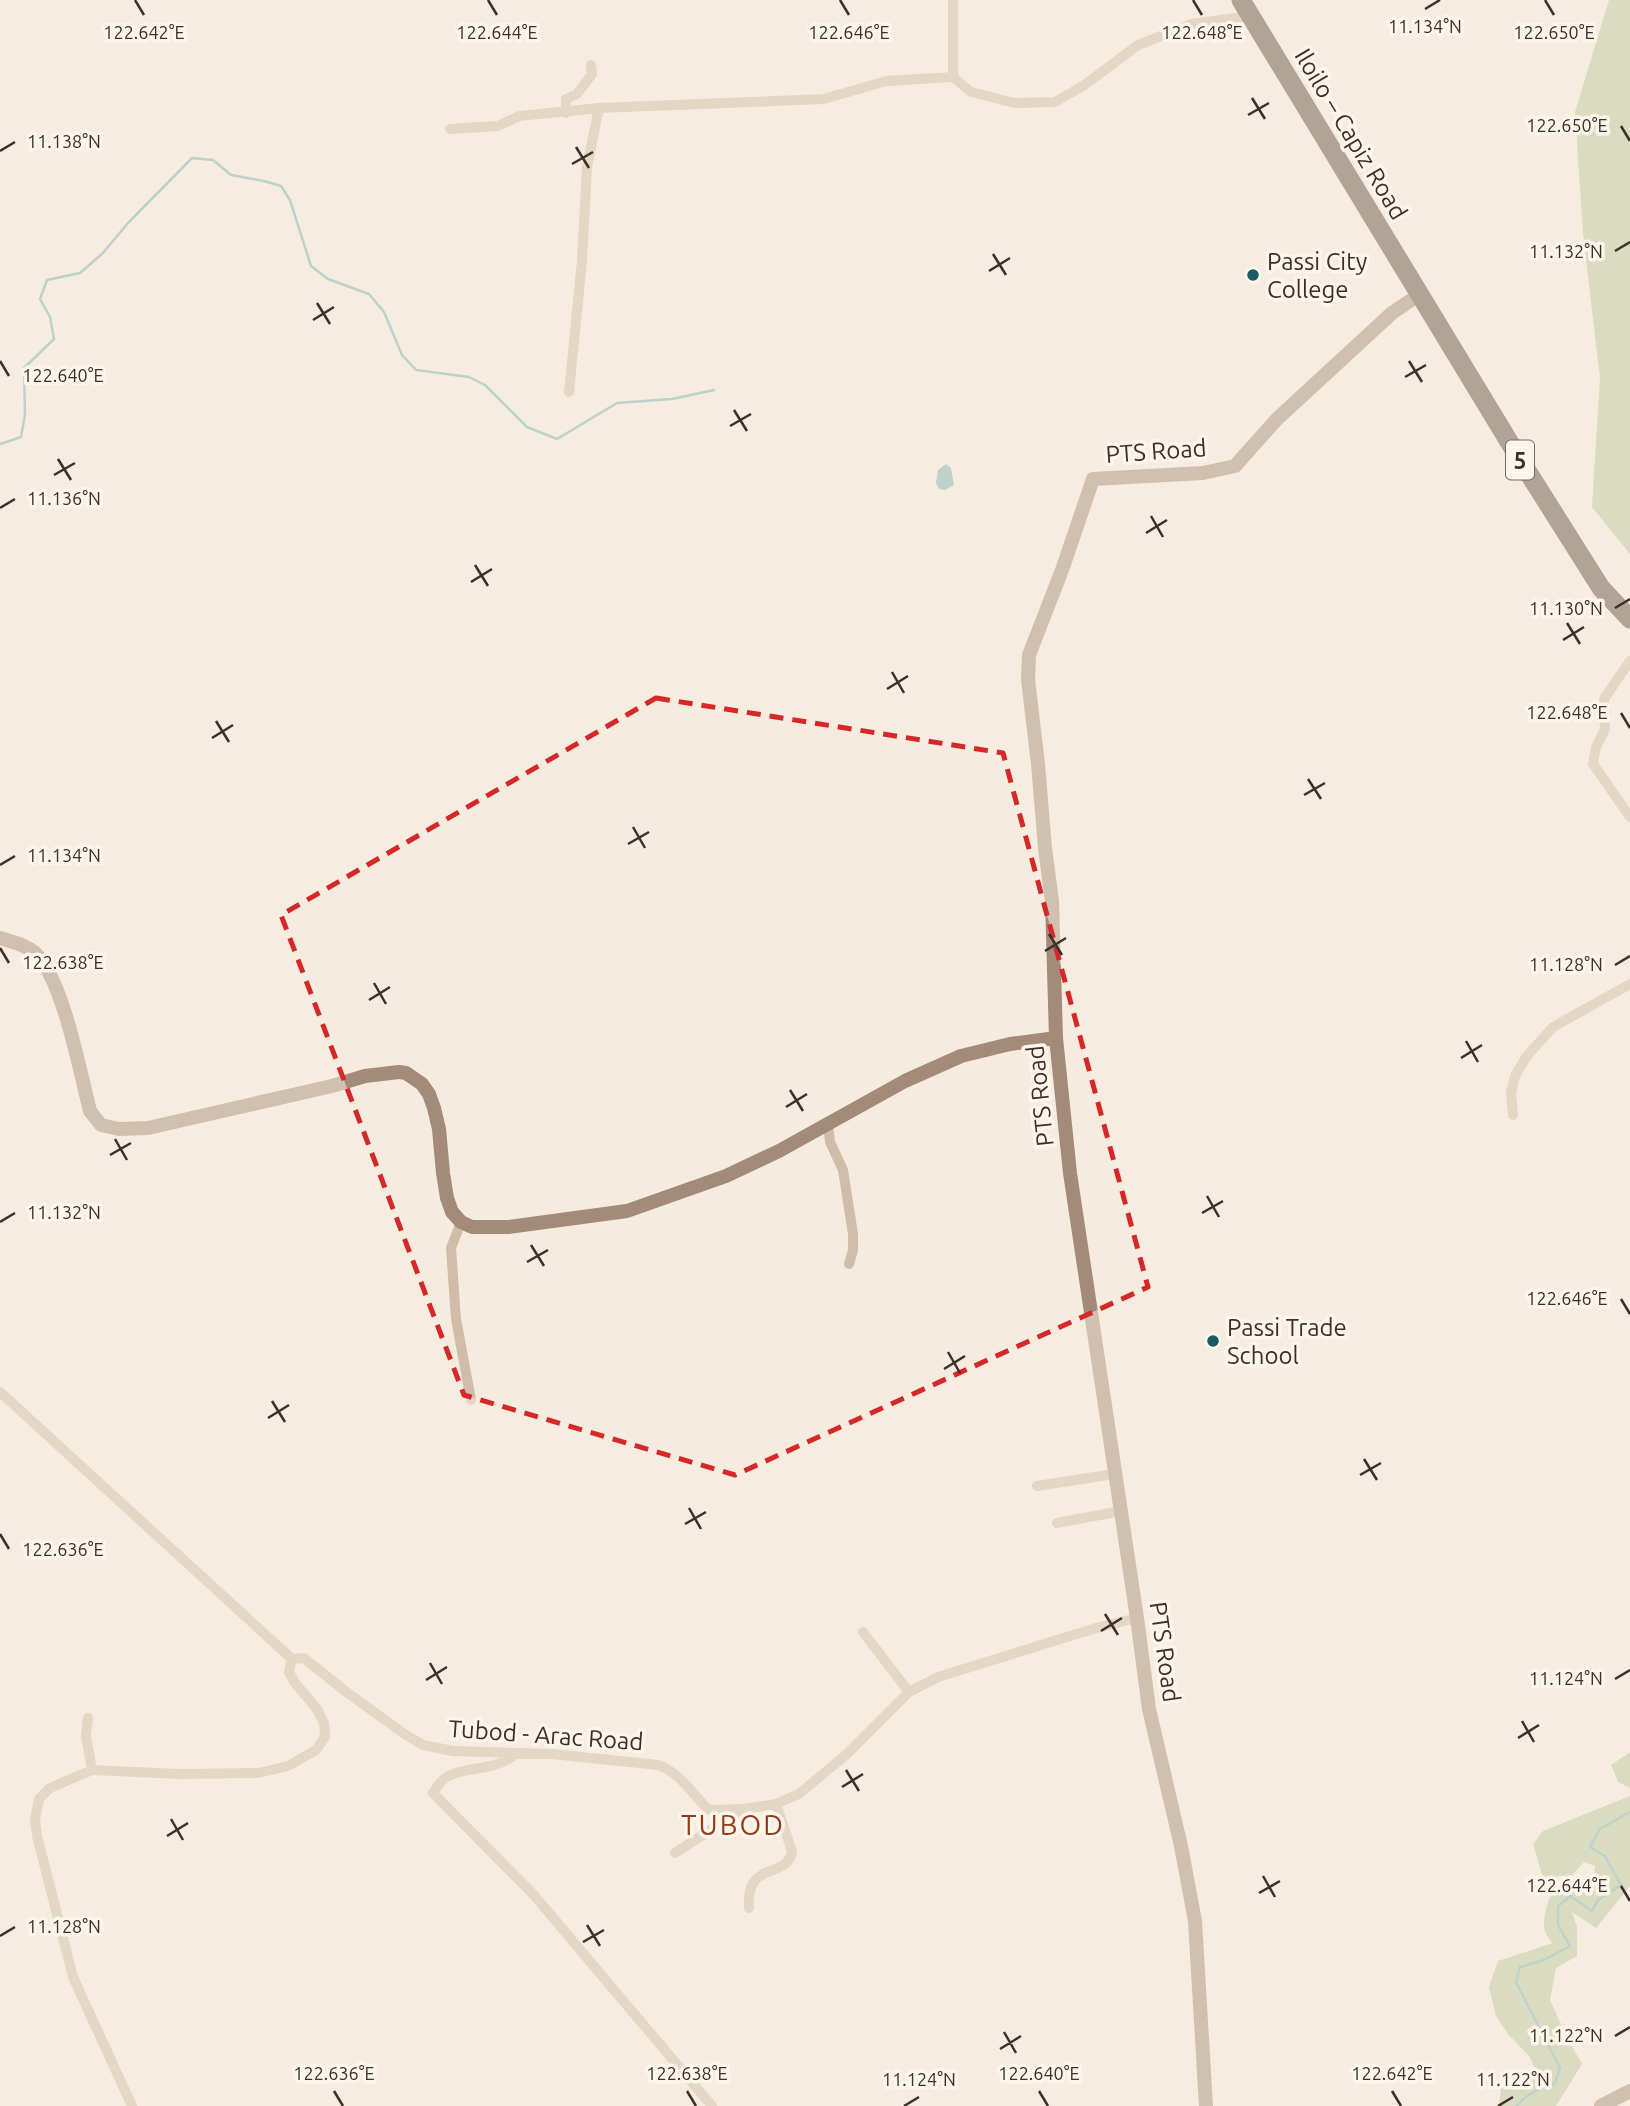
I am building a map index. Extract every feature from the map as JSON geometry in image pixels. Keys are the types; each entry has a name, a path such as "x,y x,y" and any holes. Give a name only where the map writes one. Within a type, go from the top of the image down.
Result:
{"highway":[{"name":"Iloilo – Capiz Road","path":"1245,8 1420,294"},
{"name":"5","path":"1420,294 1601,589 1630,619"}],"main road":[{"name":"PTS Road","path":"1206,2106 1195,1921 1181,1846 1149,1709 1072,1185 1056,1038 1052,901 1028,679 1029,655 1093,479 1203,473 1235,466 1277,419 1391,313 1420,294"},
{"path":"0,938 26,947 44,965 62,1007 90,1111 101,1125 119,1129 148,1128 365,1076 407,1073 422,1084 435,1108 447,1198 452,1212 461,1222 472,1227 509,1227 627,1211 726,1177 828,1125 905,1081 961,1056 1010,1044 1056,1038"},
{"path":"1601,2106 1630,2091"}],"street":[{"path":"953,0 953,77"},
{"path":"450,129 498,126 519,116 599,108 824,99 886,81 953,77 971,92 1014,103 1055,102 1083,86 1138,45 1192,24 1245,8"},
{"path":"566,113 566,99 577,94 592,74 591,65"},
{"path":"569,392 582,261 587,167 599,108"},
{"path":"1630,661 1604,699 1605,729 1595,747 1593,764 1630,817"},
{"path":"1513,1115 1511,1093 1515,1076 1526,1057 1553,1027 1630,984"},
{"path":"828,1125 830,1142 843,1170 853,1234 853,1250 849,1264"},
{"path":"461,1222 451,1248 456,1319 471,1400"},
{"path":"0,1392 292,1659 289,1672 317,1709 324,1723 325,1737 316,1750 288,1766 258,1773 203,1775 92,1770 50,1788 39,1799 35,1819 37,1836 72,1977 132,2106"},
{"path":"1037,1486 1114,1474"},
{"path":"1057,1524 1121,1511"},
{"name":"Tubod - Arac Road","path":"292,1659 304,1658 345,1691 424,1745 453,1751 552,1754 658,1765 670,1769 681,1778 709,1810 744,1809 776,1804 799,1794 847,1754 909,1692 921,1685 953,1672 1137,1618"},
{"path":"863,1632 909,1692"},
{"path":"88,1718 86,1736 92,1770"},
{"path":"517,1753 498,1765 449,1776 440,1782 433,1793 533,1894 712,2106"},
{"path":"749,1908 748,1895 751,1885 760,1876 785,1865 791,1859 792,1852 776,1804"},
{"path":"675,1853 744,1809"}],"highlighted area":[{"path":"656,698 1003,753 1148,1287 735,1475 464,1395 281,915"}],"green space":[{"path":"1609,0 1630,0 1630,554 1592,507 1600,378 1583,234 1575,112"},
{"path":"1630,1752 1630,1788 1618,1782 1611,1765"},
{"path":"1630,1796 1630,1886 1596,1928 1572,1912 1577,1927 1577,1956 1556,1968 1550,2000 1582,2064 1556,2106 1499,2106 1501,2088 1525,2081 1535,2069 1530,2057 1508,2034 1496,2016 1489,1987 1498,1961 1553,1943 1544,1927 1550,1897 1568,1885 1582,1893 1594,1884 1595,1866 1584,1862 1572,1875 1543,1878 1533,1844 1543,1831"}],"water":[{"path":"946,464 951,468 954,485 945,490 939,489 936,483 938,470"}],"waterway":[{"path":"0,444 21,437 25,415 24,368 54,339 50,317 40,299 47,280 80,273 103,253 128,223 192,158 213,160 231,175 281,186 290,200 311,266 328,279 369,294 384,312 402,355 416,370 469,377 485,385 527,427 557,439 617,403 672,399 714,390"},
{"path":"1517,2106 1529,2095 1555,2083 1560,2068 1516,1982 1520,1967 1544,1960 1570,1946 1558,1925 1558,1906 1570,1896 1592,1911 1598,1900 1621,1885 1605,1856 1590,1847 1600,1829 1630,1812"}],"place":[{"name":"Passi City College","path":"1253,275"},
{"name":"Passi Trade School","path":"1213,1341"}],"district":[{"name":"TUBOD","path":"733,1824"}]}
